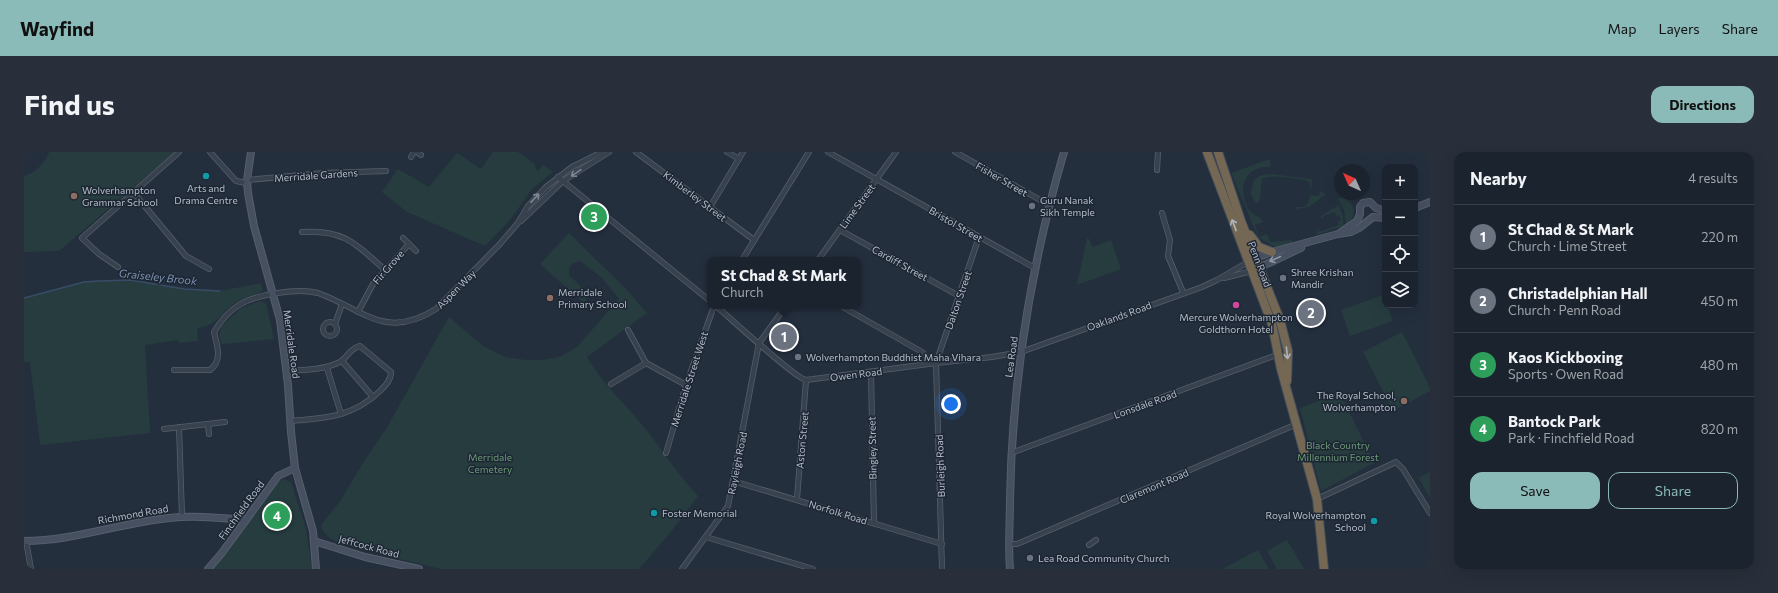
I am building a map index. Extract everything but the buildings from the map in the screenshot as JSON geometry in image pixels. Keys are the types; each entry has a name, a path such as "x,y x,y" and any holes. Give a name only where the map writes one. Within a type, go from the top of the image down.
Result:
{"highway":[{"name":"Penn Road","path":"1218,152 1241,221 1272,324 1281,368 1287,385 1317,499 1324,569"},
{"name":"Penn Road","path":"1208,155 1252,260"},
{"path":"1241,221 1254,243 1262,249 1272,252"},
{"name":"Penn Road","path":"1255,269 1280,319 1288,351 1287,385"}],"street":[{"path":"118,267 99,254 82,238 179,152"},
{"path":"210,152 236,181 247,182"},
{"name":"Merridale Road","path":"251,152 247,182 254,226 280,320 295,468 311,525 316,569"},
{"name":"Aspen Way","path":"174,370 203,371 213,367 218,360 214,332 217,326 241,304 250,300 287,291 308,291 325,296 380,321 396,323 406,322 427,314 436,309 457,288 518,223 535,198 558,177 572,167 602,152"},
{"path":"518,223 563,181 608,152"},
{"name":"Kimberley Street","path":"636,152 754,240"},
{"path":"727,152 739,159"},
{"path":"710,207 743,152"},
{"path":"744,257 809,152"},
{"name":"Bristol Street","path":"828,152 1036,268"},
{"name":"Lime Street","path":"820,257 896,152"},
{"name":"Fisher Street","path":"955,152 1049,205"},
{"name":"Lea Road","path":"1010,569 1010,453 1021,352 1049,205 1064,152"},
{"path":"1157,170 1158,152"},
{"path":"1202,152 1208,155"},
{"name":"Merridale Gardens","path":"247,182 324,173 386,171"},
{"path":"558,177 707,299"},
{"path":"133,192 186,256 209,269"},
{"path":"1252,260 1272,252 1354,231 1376,213 1376,208 1373,203 1365,202 1360,207 1360,214 1351,226 1338,234"},
{"path":"1418,207 1430,202"},
{"path":"1376,208 1382,210"},
{"path":"1162,213 1170,240 1168,256 1183,292"},
{"path":"1360,214 1364,218 1382,218"},
{"name":"Cardiff Street","path":"840,230 959,296"},
{"path":"302,232 324,231 338,235 356,244 385,270"},
{"name":"Dalton Street","path":"936,363 979,237"},
{"name":"Fir Grove","path":"403,238 416,251"},
{"path":"1255,269 1317,241"},
{"name":"Fir Grove","path":"358,312 373,284 409,244"},
{"name":"Oaklands Road","path":"1217,280 1252,260"},
{"name":"Oaklands Road","path":"1021,352 1183,292 1255,269"},
{"path":"335,324 342,304"},
{"name":"Merridale Street West","path":"666,453 686,385 714,309"},
{"path":"719,309 801,379 806,380"},
{"path":"760,343 784,309"},
{"path":"846,309 922,352 927,358 929,364"},
{"path":"628,330 646,362 686,385"},
{"name":"Rayleigh Road","path":"682,569 727,508 760,343"},
{"path":"286,371 327,368 342,361 350,351 360,346 391,372 391,377 388,382 373,397 359,407 327,418 290,421"},
{"name":"Owen Road","path":"806,380 992,357 1021,352"},
{"name":"Lonsdale Road","path":"1010,453 1279,354"},
{"path":"342,361 373,397"},
{"path":"611,384 646,362"},
{"name":"Burleigh Road","path":"936,363 942,569"},
{"path":"327,368 341,414"},
{"name":"Bingley Street","path":"871,372 874,523"},
{"name":"Aston Street","path":"796,499 806,380"},
{"path":"164,429 225,422"},
{"path":"208,424 209,434"},
{"name":"Claremont Road","path":"1010,544 1017,544 1297,424"},
{"path":"179,428 182,516"},
{"path":"1317,499 1396,462 1403,469 1430,514"},
{"name":"Finchfield Road","path":"208,569 221,554 278,476 295,468"},
{"name":"Norfolk Road","path":"733,481 942,544"},
{"name":"Richmond Road","path":"25,541 53,539 182,516 246,520"},
{"path":"706,537 814,569"},
{"path":"1089,545 1096,540"},
{"path":"25,541 31,569"},
{"name":"Jeffcock Road","path":"314,541 365,557 420,569"}],"green space":[{"name":"Wolverhampton Grammar School","path":"49,152 175,152 59,251 24,252 24,176 32,173 39,167"},
{"path":"493,152 518,152 535,164 538,171 543,165 553,172 532,189 511,219 485,246 407,212 382,192 398,169 429,187 457,153 481,169"},
{"path":"1270,159 1270,167 1261,167 1249,174 1246,179 1243,193 1249,210 1263,222 1255,225 1259,237 1267,234 1270,242 1292,240 1293,243 1277,248 1258,237 1231,173"},
{"path":"1271,174 1312,179 1311,195 1319,196 1320,192 1326,194 1309,207 1296,209 1296,207 1304,207 1308,202 1311,192 1309,182 1293,178 1271,177 1262,179 1260,199 1258,203 1256,203 1251,194 1254,181 1261,175"},
{"path":"1339,200 1347,200 1353,206 1354,214 1350,222 1346,225 1344,210"},
{"path":"1339,205 1343,216 1343,226 1317,235 1317,229 1319,232 1339,225 1338,221 1341,220 1339,215 1336,216 1335,212 1323,216 1324,219 1321,216"},
{"name":"Merridale Cemetery","path":"569,233 627,290 647,313 587,357 614,394 645,428 698,496 670,533 639,569 441,569 351,547 337,542 328,536 322,529 321,525 340,501 386,429 449,317 483,346 505,357 526,360 542,360 559,357 577,347 619,299 602,278 580,261 573,263 569,268 569,275 581,286 585,293 587,301 583,302 540,264"},
{"path":"1087,238 1093,247 1111,240 1121,269 1077,285"},
{"path":"130,280 184,289 220,291 261,283 263,290 258,294 234,304 211,324 197,328 198,341 179,343 178,340 145,345 150,433 40,445 30,362 24,362 24,298 84,282"},
{"path":"1382,295 1382,308 1388,308 1393,321 1350,336 1341,310"},
{"path":"260,301 266,303 274,339 221,344 219,334 222,326 241,308"},
{"path":"1402,332 1430,388 1430,391 1393,411 1363,352"},
{"name":"Black Country Millennium Forest","path":"1340,393 1374,463 1321,491 1300,408"},
{"path":"1430,472 1430,498 1419,478"},
{"path":"284,479 291,482 306,529 312,569 212,569 278,482"},
{"path":"1287,540 1304,569 1277,569 1267,551"},
{"path":"1258,550 1269,569 1224,568"}],"waterway":[{"name":"Graiseley Brook","path":"24,298 84,282 98,281 130,280 184,289 220,291"}],"place":[{"name":"Arts and Drama Centre","path":"206,176"},
{"name":"Wolverhampton Grammar School","path":"74,196"},
{"name":"Guru Nanak Sikh Temple","path":"1032,206"},
{"name":"Kaos Kickboxing","path":"594,217"},
{"name":"Shree Krishan Mandir","path":"1283,278"},
{"name":"Merridale Primary School","path":"550,298"},
{"name":"Mercure Wolverhampton Goldthorn Hotel","path":"1236,305"},
{"name":"Christadelphian Hall","path":"1311,313"},
{"name":"St Chad & St Mark","path":"784,337"},
{"name":"Wolverhampton Buddhist Maha Vihara","path":"798,357"},
{"name":"The Royal School, Wolverhampton","path":"1404,401"},
{"name":"Foster Memorial","path":"654,513"},
{"name":"Bantock Park","path":"277,516"},
{"name":"Royal Wolverhampton School","path":"1374,521"},
{"name":"Lea Road Community Church","path":"1030,558"}]}
